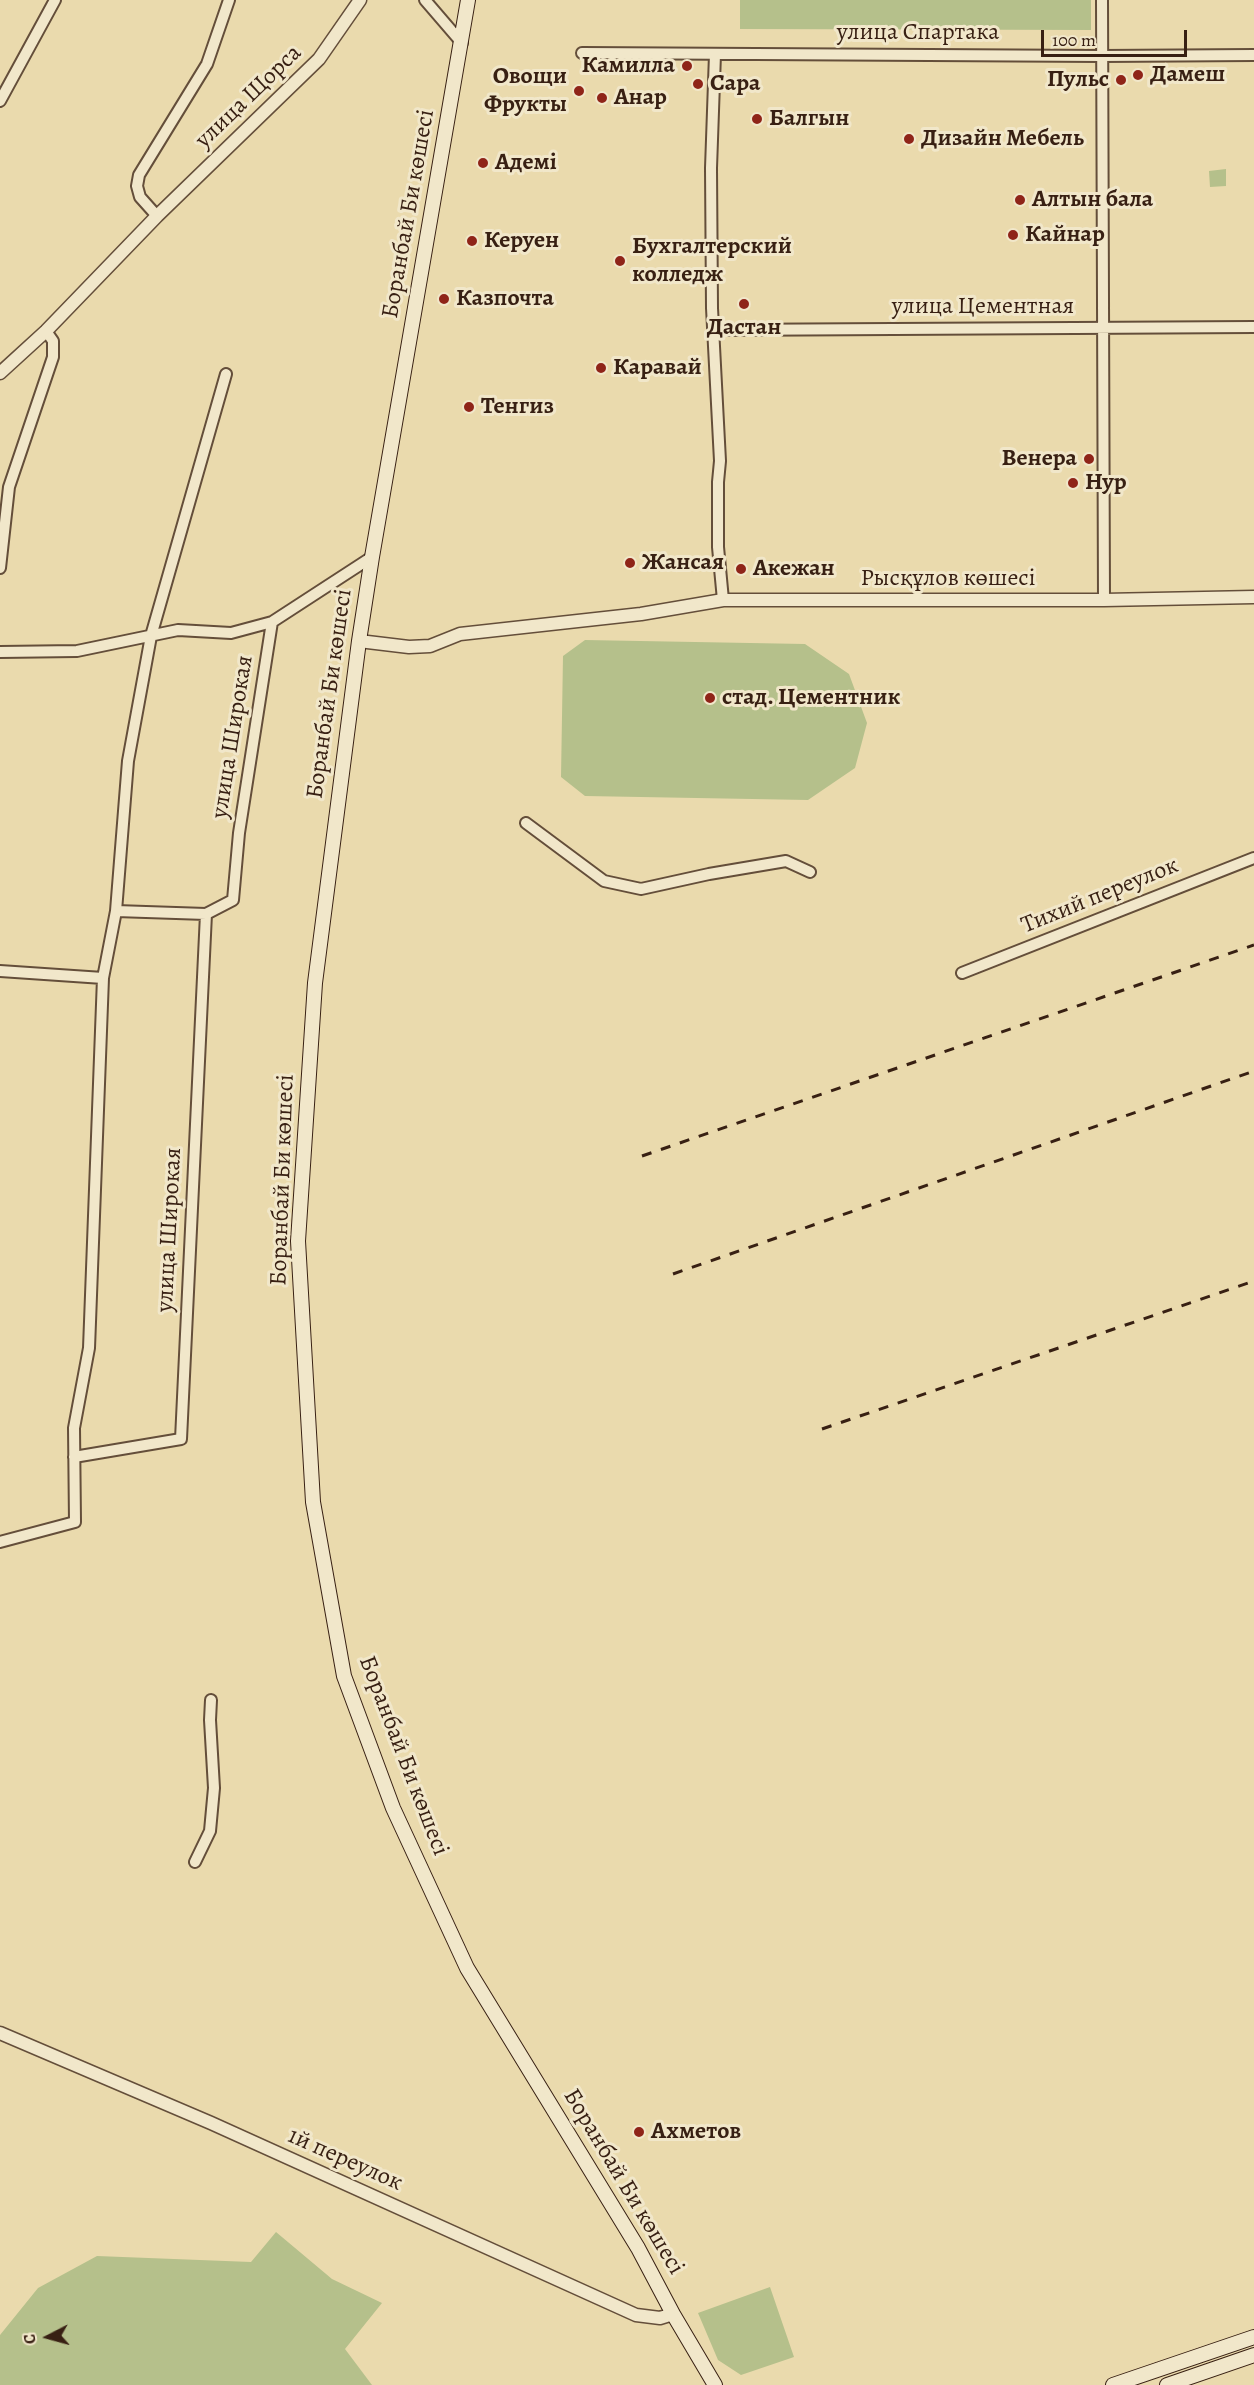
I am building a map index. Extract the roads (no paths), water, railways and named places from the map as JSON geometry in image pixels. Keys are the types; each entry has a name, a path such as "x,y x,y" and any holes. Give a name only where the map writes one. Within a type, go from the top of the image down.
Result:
{"main road":[{"name":"Боранбай Би көшесі","path":"468,0 372,557 315,982 298,1241 313,1503 344,1676 393,1808 467,1968 638,2248 673,2314 715,2385"},
{"path":"1113,2385 1254,2337"},
{"path":"1167,2385 1254,2355"}],"street":[{"path":"0,101 55,0"},
{"name":"улица Щорса","path":"157,216 140,197 137,186 138,175 207,64 229,0"},
{"name":"улица Щорса","path":"0,373 46,331 157,216 319,59 360,0"},
{"path":"425,0 462,43"},
{"path":"1102,0 1104,600"},
{"name":"улица Спартака","path":"582,53 1254,55"},
{"path":"715,54 711,168 713,330 720,461 718,548 723,600"},
{"name":"улица Цементная","path":"713,330 1254,327"},
{"path":"0,568 9,487 53,357 53,341 46,331"},
{"path":"0,1542 75,1522 74,1428 88,1348 103,978 116,911 128,761 151,636 226,375"},
{"name":"улица Широкая","path":"0,652 76,651 178,630 231,633 272,622 372,557"},
{"name":"Рысқұлов көшесі","path":"359,641 409,647 430,646 460,634 641,614 723,600 1104,600 1254,597"},
{"name":"улица Широкая","path":"116,911 206,914 233,900 239,833 272,622"},
{"path":"526,823 604,881 641,889 709,874 786,861 810,872"},
{"name":"Тихий переулок","path":"962,973 1254,858"},
{"name":"улица Широкая","path":"74,1457 181,1439 206,914"},
{"path":"0,971 103,978"},
{"path":"195,1862 210,1831 214,1788 211,1700"},
{"name":"1й переулок","path":"0,2033 211,2123 636,2315 660,2318 673,2314"}],"railway":[{"path":"642,1156 1254,945"},
{"path":"673,1274 1254,1071"},
{"path":"822,1429 1254,1281"}],"place":[{"name":"Камилла","path":"687,66"},
{"name":"Дамеш","path":"1138,75"},
{"name":"Пульс","path":"1121,80"},
{"name":"Сара","path":"698,84"},
{"name":"Овощи Фрукты","path":"579,91"},
{"name":"Анар","path":"602,98"},
{"name":"Балгын","path":"757,119"},
{"name":"Дизайн Мебель","path":"909,139"},
{"name":"Адемi","path":"483,163"},
{"name":"Алтын бала","path":"1020,200"},
{"name":"Кайнар","path":"1013,235"},
{"name":"Керуен","path":"472,241"},
{"name":"Бухгалтерский колледж","path":"620,261"},
{"name":"Казпочта","path":"444,299"},
{"name":"Дастан","path":"744,304"},
{"name":"Каравай","path":"601,368"},
{"name":"Тенгиз","path":"469,407"},
{"name":"Венера","path":"1089,459"},
{"name":"Нур","path":"1073,483"},
{"name":"Жансая","path":"630,563"},
{"name":"Акежан","path":"741,569"},
{"name":"стад. Цементник","path":"710,698"},
{"name":"Ахметов","path":"639,2132"}]}
